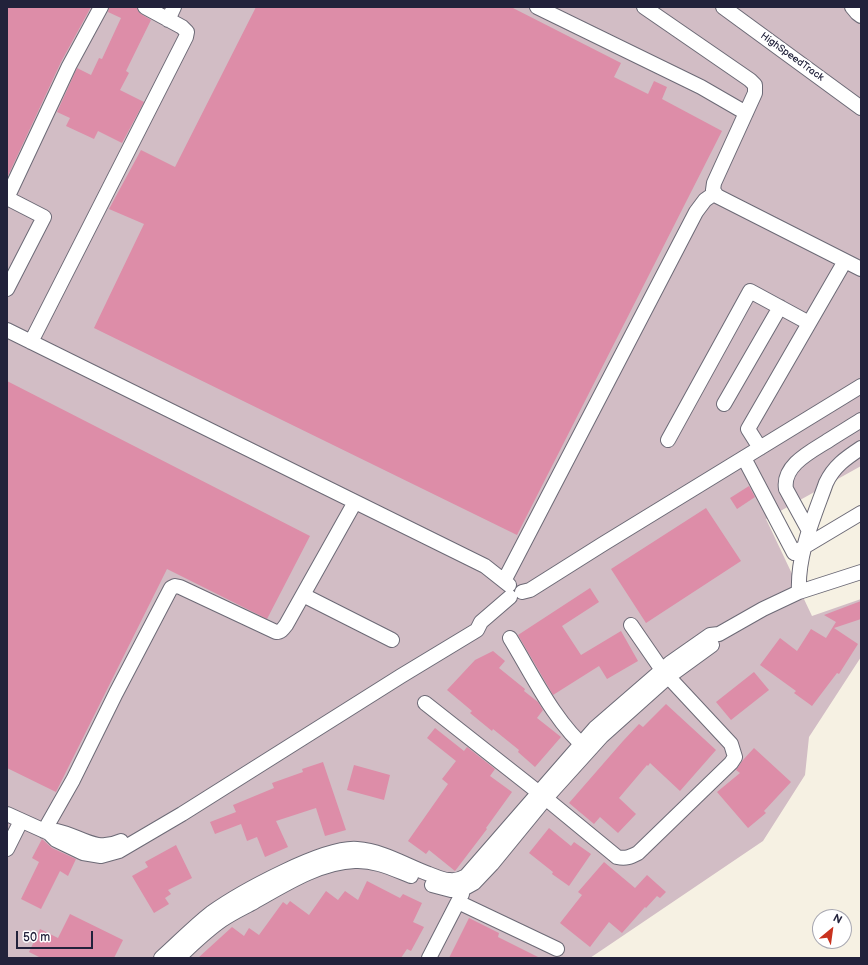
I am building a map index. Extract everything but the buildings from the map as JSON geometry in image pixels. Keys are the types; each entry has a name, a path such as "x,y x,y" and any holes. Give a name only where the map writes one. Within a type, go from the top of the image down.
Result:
{"street":[{"path":"7,290 44,217 7,198 69,66 101,7"},
{"path":"31,342 186,37 187,32 171,13 145,7"},
{"path":"537,7 701,88 746,113"},
{"path":"644,7 750,80 755,85 755,93 714,183 713,190 717,196 861,269"},
{"name":"HighSpeedTrack","path":"723,7 861,108"},
{"path":"852,7 861,16"},
{"path":"7,814 47,832 58,831 95,845 103,846 119,842 472,623 481,622 511,589 696,212 705,200 715,193"},
{"path":"760,448 748,429 845,261"},
{"path":"668,440 750,291 809,323"},
{"path":"724,404 780,307"},
{"path":"7,330 485,566 511,589 530,590 861,386"},
{"path":"809,531 786,489 785,483 787,476 803,456 861,420"},
{"path":"799,592 798,579 804,548 830,474 842,461 861,448"},
{"path":"744,458 794,553 861,513"},
{"path":"47,832 116,693 171,588 176,586 180,587 276,632 279,632 283,630 355,502"},
{"path":"429,958 458,902 466,882 584,748 595,728 665,673 710,635 719,634 763,609 799,592 861,572"},
{"path":"303,595 392,640"},
{"path":"425,703 618,857 630,858 638,853 731,763 735,757 732,744 665,673 631,625"},
{"path":"510,638 552,709 584,748"},
{"path":"7,849 21,821"},
{"path":"162,958 198,924 228,902 244,892 325,854 356,849 379,853 447,880 460,879 466,882"},
{"path":"178,958 203,934 223,919 285,885 321,868 341,862 370,862 451,890 466,882"},
{"path":"458,902 558,949"}],"shaded area":[{"path":"7,7 861,7 861,466 766,519 812,616 861,599 861,657 809,737 805,775 763,841 590,958 7,958"}]}
